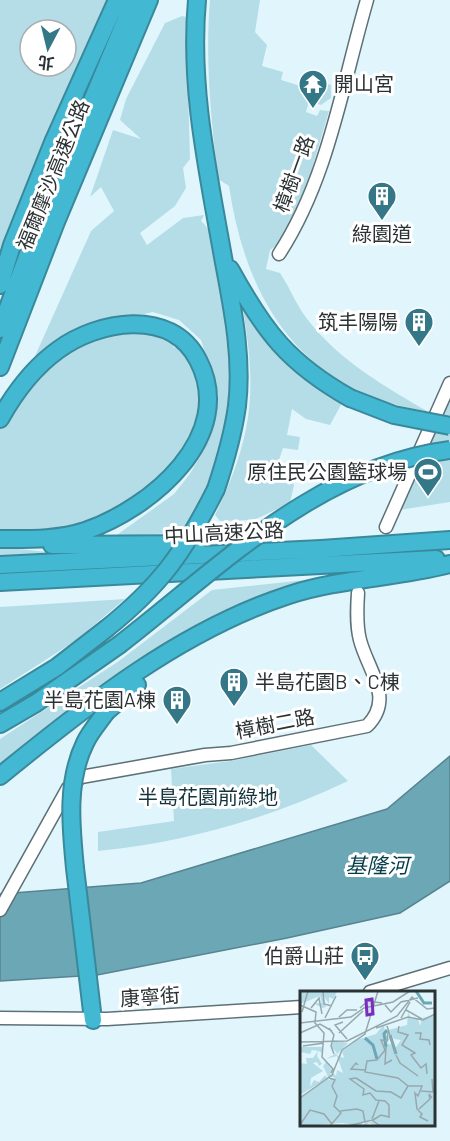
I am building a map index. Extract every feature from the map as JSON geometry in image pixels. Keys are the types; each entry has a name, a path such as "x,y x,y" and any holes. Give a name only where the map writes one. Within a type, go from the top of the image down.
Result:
{"highway":[{"path":"0,285 12,245 54,140 117,0"},
{"name":"福爾摩沙高速公路","path":"0,329 34,239 134,0"},
{"name":"福爾摩沙高速公路","path":"0,367 56,222 149,0"},
{"path":"0,702 57,667 106,629 135,606 170,568 192,537 216,489 229,447 235,416 238,366 234,320 196,96 194,34 196,0"},
{"path":"0,264 12,245"},
{"path":"223,255 264,329 299,364 350,399 394,415 450,426"},
{"path":"0,419 29,375 59,349 87,334 117,325 138,323 171,333 197,358 205,378 208,402 202,430 187,458 163,486 141,504 117,519 83,532 45,538 0,540"},
{"path":"0,724 36,703 119,645 265,530 304,503 350,478 389,464 450,450"},
{"path":"0,540 35,545 315,543 357,547"},
{"name":"中山高速公路","path":"0,565 357,547 450,540"},
{"name":"中山高速公路","path":"0,582 450,558"},
{"path":"0,776 88,707 183,643 241,613 290,595 450,564"},
{"path":"0,593 99,584 136,574"},
{"path":"93,1020 88,994 70,802 75,768 85,741 106,712 165,664 183,643"}],"street":[{"name":"樟樹一路","path":"279,254 295,230 314,189 367,0"},
{"path":"386,527 450,382"},
{"name":"樟樹二路","path":"0,910 68,788 81,777 205,755 231,753 367,726 378,715 381,705 379,692 359,639 358,593"},
{"path":"376,991 450,968"},
{"name":"康寧街","path":"0,1018 93,1020 300,1007"}],"green space":[{"path":"0,0 108,0 78,69 78,18 18,18 18,78 74,78 6,233 8,255 0,277"},
{"path":"210,0 260,0 255,32 267,45 262,66 283,72 281,80 307,88 311,80 331,85 331,98 321,105 309,101 306,112 317,116 320,110 329,111 293,233 270,250 266,269 280,273 307,319 337,350 381,383 427,411 384,401 347,385 315,363 288,336 267,304 250,268 237,229 229,186 218,179 208,67"},
{"path":"182,16 186,17 190,159 183,168 186,188 175,206 140,233 147,245 183,218 204,215 201,221 210,232 222,270 232,361 230,401 219,455 191,526 169,533 114,537 174,494 189,475 200,457 213,423 218,394 201,340 179,320 153,312 112,321 171,333 174,348 185,344 208,402 187,458 117,519 0,539 0,419 23,383 91,231 114,211 101,187 90,197 113,130 141,139 120,120 126,99 165,23"},
{"path":"239,289 273,348 301,375 342,403 330,425 306,419 292,409 287,435 300,437 298,450 283,448 278,463 287,466 294,485 290,503 254,520 220,521 215,515 239,456 250,404 249,351"},
{"path":"450,403 450,502 393,511 436,412"},
{"path":"0,547 66,554 0,558"},
{"path":"333,577 229,608 177,638 0,768 0,739 119,661 212,590"},
{"path":"125,599 75,641 0,689 0,607"},
{"name":"半島花園前綠地","path":"311,745 348,781 288,806 226,827 162,842 98,851 98,832 174,821 171,769 230,761"}],"water":[{"name":"基隆河","path":"450,756 450,881 400,913 287,938 97,975 0,981 0,894 141,883 387,809"}],"place":[{"name":"開山宮","path":"313,110"},
{"name":"綠園道","path":"382,222"},
{"name":"筑丰陽陽","path":"419,348"},
{"name":"原住民公園籃球場","path":"428,498"},
{"name":"半島花園B、C棟","path":"234,708"},
{"name":"半島花園A棟","path":"177,726"},
{"name":"伯爵山莊","path":"365,982"}]}
